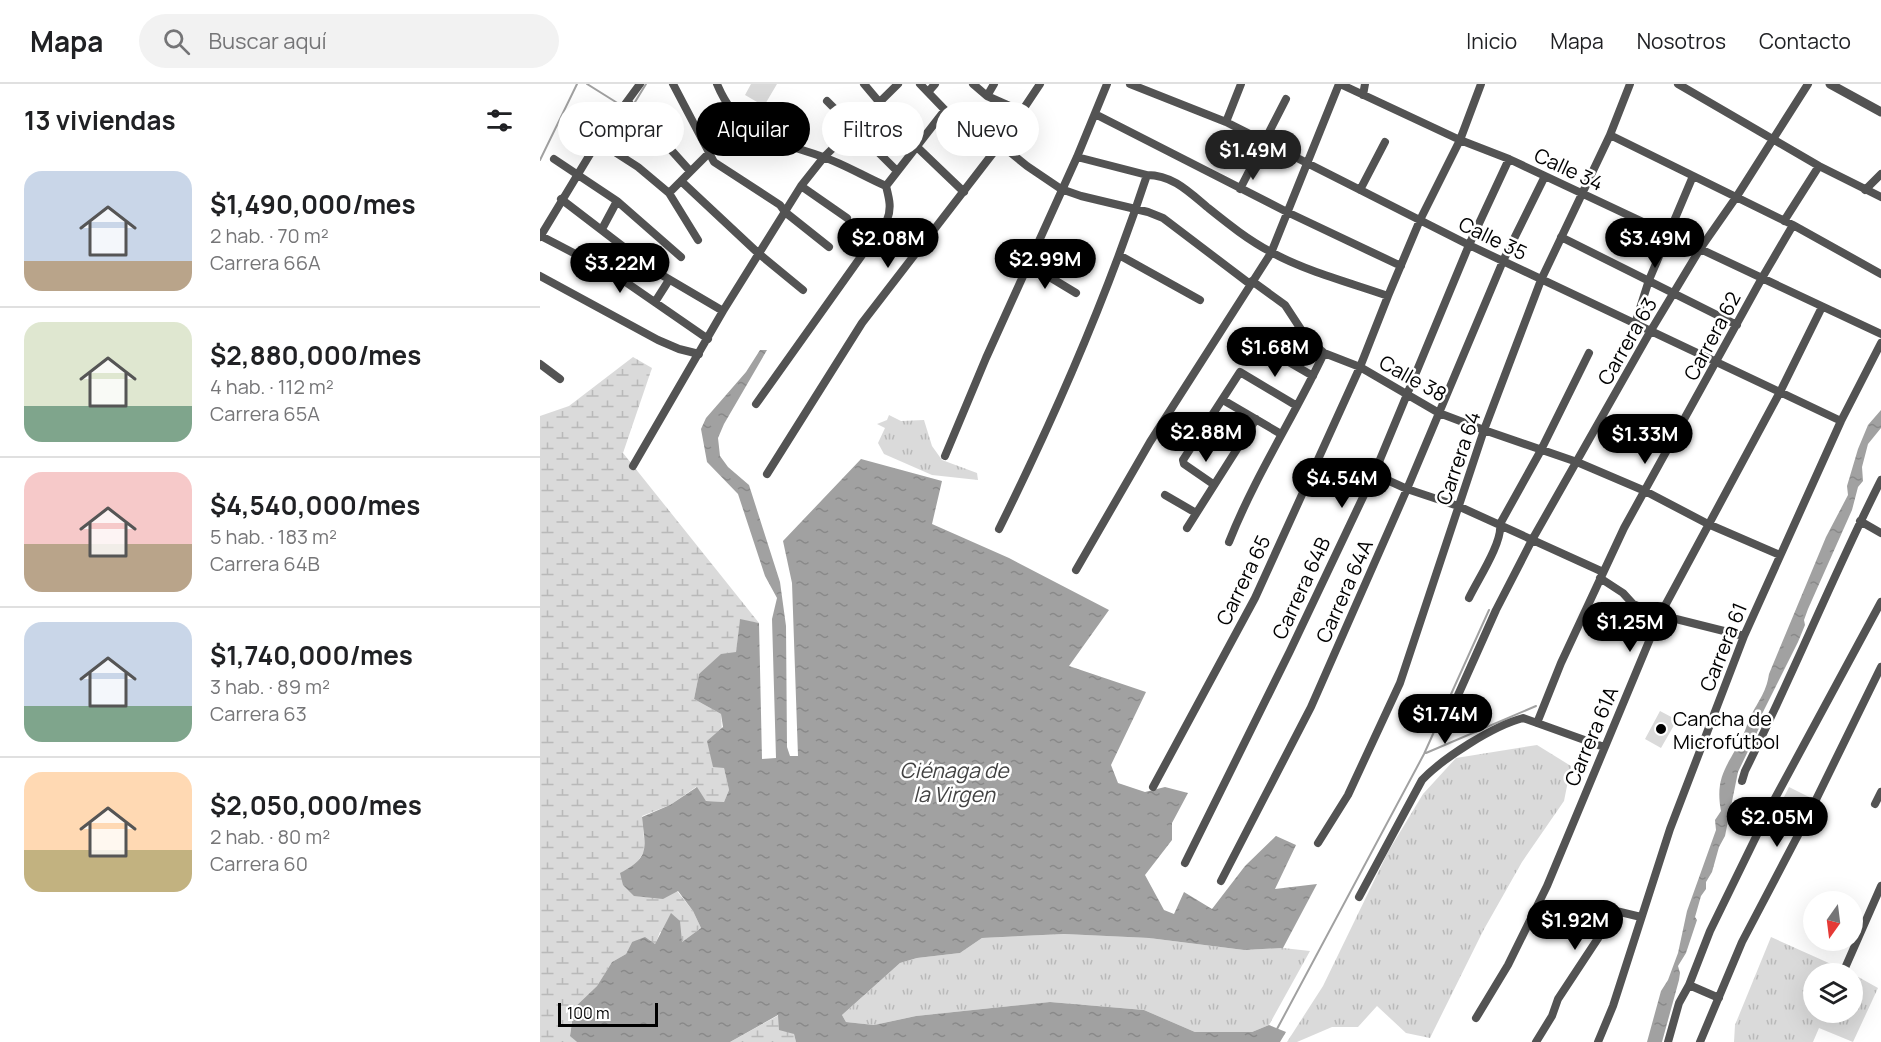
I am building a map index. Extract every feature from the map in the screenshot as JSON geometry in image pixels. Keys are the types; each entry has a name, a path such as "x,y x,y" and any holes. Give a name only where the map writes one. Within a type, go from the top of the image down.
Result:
{"street":[{"path":"628,102 640,84"},
{"path":"673,84 696,126"},
{"path":"717,84 726,102"},
{"path":"864,84 880,101 898,84"},
{"name":"Calle 38","path":"920,84 937,102"},
{"path":"928,92 935,84"},
{"path":"973,84 987,96 1001,102"},
{"path":"987,96 994,84"},
{"path":"1027,102 1040,84"},
{"path":"945,456 1107,84"},
{"name":"Calle 35","path":"1130,84 1265,141 1469,245 1841,421"},
{"path":"1226,123 1241,84"},
{"path":"1076,570 1150,442 1271,253 1339,84"},
{"name":"Calle 34","path":"1339,84 1583,193 1881,334"},
{"path":"1363,95 1365,84"},
{"name":"Carrera 65","path":"1153,787 1255,598 1360,367 1420,220 1460,140 1481,84"},
{"name":"Carrera 64","path":"1318,843 1348,795 1400,683 1484,430 1541,280 1610,135 1630,84"},
{"path":"1678,84 1819,166 1881,197"},
{"name":"Carrera 63","path":"1446,722 1496,610 1532,540 1650,332 1700,249 1737,196 1808,84"},
{"path":"1830,84 1881,112"},
{"path":"1240,189 1286,99"},
{"path":"1095,114 1240,189 1401,266"},
{"path":"924,138 936,122"},
{"path":"1610,135 1737,196 1881,274"},
{"path":"1360,190 1384,142"},
{"path":"810,152 886,186"},
{"path":"924,154 964,192"},
{"path":"588,156 540,236 614,274 708,339"},
{"path":"621,156 669,193 698,240"},
{"path":"677,156 690,171"},
{"path":"669,193 706,156"},
{"path":"712,156 714,162 723,169 780,205 785,212 828,247"},
{"path":"883,156 897,171"},
{"path":"756,404 890,214 886,186 910,156"},
{"path":"767,474 862,323 991,156"},
{"name":"Calle 38","path":"1015,156 1061,189 1163,218 1251,283 1285,304 1306,337 1324,353 1360,367 1439,412 1577,462 1646,491 1708,524 1780,555"},
{"path":"633,466 758,253 801,186 824,157"},
{"path":"1077,157 1147,176 1159,175 1175,182 1230,225 1271,253 1388,296"},
{"path":"554,159 617,201 681,257"},
{"name":"Carrera 64B","path":"1185,863 1374,474 1469,245 1509,159"},
{"path":"1784,221 1819,166"},
{"path":"1865,190 1881,174"},
{"path":"999,529 1042,442 1093,325 1147,176"},
{"name":"Carrera 64A","path":"1221,881 1311,707 1407,489 1503,261 1545,176"},
{"path":"1635,324 1649,280 1693,176"},
{"path":"681,181 758,253 803,290"},
{"path":"801,186 847,218"},
{"path":"561,199 669,280 723,311"},
{"path":"602,229 617,201"},
{"name":"Carrera 62","path":"1537,723 1601,575 1793,225"},
{"path":"1561,237 1737,325"},
{"path":"1119,255 1200,300"},
{"path":"1028,264 1076,293"},
{"path":"540,276 658,340 699,354"},
{"path":"655,302 669,280"},
{"name":"Carrera 61A","path":"1476,1018 1508,965 1547,886 1660,615 1780,392 1822,307"},
{"name":"Carrera 61","path":"1598,1042 1613,1006 1670,829 1744,636 1841,421 1881,343"},
{"path":"1261,345 1313,376"},
{"path":"1229,542 1239,517 1324,353"},
{"path":"1469,598 1496,544 1501,529 1500,524 1589,353"},
{"path":"540,364 560,380"},
{"path":"1214,484 1184,464 1183,460 1240,372 1297,406"},
{"path":"1223,400 1281,434"},
{"path":"1187,528 1256,419"},
{"path":"1374,474 1407,489 1458,506 1532,540 1601,575 1633,604 1660,615 1744,636"},
{"path":"1742,781 1860,521 1881,480"},
{"path":"1164,495 1196,513"},
{"path":"1860,521 1881,533"},
{"path":"1668,1042 1679,1003 1689,985 1710,931 1773,802 1881,602"},
{"path":"1700,1042 1742,942 1879,676 1881,667"},
{"path":"1359,897 1422,780 1434,768 1478,740 1523,718 1604,747"},
{"path":"1875,804 1881,792"},
{"path":"1773,802 1806,819"},
{"path":"1847,963 1881,886"},
{"path":"1536,1042 1552,1016 1558,999 1616,911 1641,917"},
{"path":"1689,985 1719,998"}],"green space":[{"path":"751,84 777,84 766,102 757,102 745,95"},
{"path":"633,357 652,368 623,453 759,623 740,620 736,653 699,674 694,699 721,714 724,768 729,790 724,802 706,801 696,787 670,805 642,816 645,850 636,864 677,891 693,911 701,928 682,942 660,932 655,945 632,942 626,954 612,962 597,986 574,1008 570,1035 577,1042 540,1042 540,416 569,406"},
{"path":"889,415 901,421 924,420 932,446 942,460 977,473 978,480 932,475 884,454 878,443 885,428 877,424 887,420"},
{"name":"Cancha de Microfútbol","path":"1660,711 1677,720 1661,748 1645,739"},
{"path":"1537,745 1571,766 1564,801 1522,862 1483,931 1430,1038 1406,1033 1377,1006 1358,1027 1332,1027 1297,1042 1287,1042 1323,986 1388,852 1423,794 1456,758"},
{"name":"Cancha de Microfútbol","path":"1789,787 1811,798 1804,812 1782,801"},
{"path":"1064,934 1149,938 1244,950 1283,948 1310,951 1269,1025 1252,1032 1195,1032 1144,1010 1050,1002 916,1016 874,1025 846,1022 842,1015 900,963 917,958 960,953 982,938"},
{"path":"1771,937 1829,963 1803,963 1803,1023 1862,1023 1853,1042 1819,1028 1813,1042 1734,1042 1735,1025"},
{"path":"1863,980 1878,988 1863,1020"},
{"path":"779,1015 794,1034 796,1042 730,1042"}],"water":[{"name":"Ciénaga de la Virgen","path":"760,350 767,350 718,438 720,456 728,467 749,485 780,582 786,626 787,747 790,756 798,756 792,583 783,541 861,459 942,481 932,524 1009,558 1109,610 1069,666 1146,692 1111,765 1118,783 1145,792 1165,787 1188,793 1172,823 1172,840 1145,875 1164,910 1174,914 1184,892 1212,909 1245,866 1276,836 1296,845 1275,889 1317,884 1283,948 1244,950 1149,938 1064,934 982,938 960,953 917,958 900,963 842,1015 846,1022 874,1025 916,1016 1050,1002 1144,1010 1195,1032 1252,1032 1269,1025 1286,1032 1280,1042 796,1042 794,1034 779,1030 778,1015 730,1042 577,1042 570,1036 574,1008 597,986 612,962 626,954 632,942 645,937 655,944 671,913 680,921 682,942 701,928 693,911 678,891 663,899 634,896 623,885 620,873 637,862 644,851 642,817 670,805 697,787 706,801 724,802 729,790 724,768 713,767 707,741 723,727 721,714 694,699 699,674 721,654 736,652 740,619 759,623 762,759 776,758 772,619 777,598 765,576 738,494 707,462 701,429 706,418 746,372"},
{"path":"1881,410 1881,428 1868,444 1862,467 1863,481 1858,487 1852,510 1808,609 1798,642 1762,714 1761,724 1738,772 1725,836 1706,882 1706,889 1701,896 1695,917 1697,920 1686,953 1678,966 1679,980 1662,1042 1647,1042 1661,991 1668,980 1678,953 1687,911 1716,830 1715,820 1721,811 1719,798 1722,778 1763,693 1826,537 1848,495 1847,486 1868,425"}],"waterway":[{"path":"540,160 577,84"},
{"path":"587,84 616,102"},
{"path":"635,102 646,84"},
{"path":"1277,1029 1424,754 1489,610"},
{"path":"1426,753 1536,706"}],"place":[{"name":"Cancha de Microfútbol","path":"1661,729"}]}
